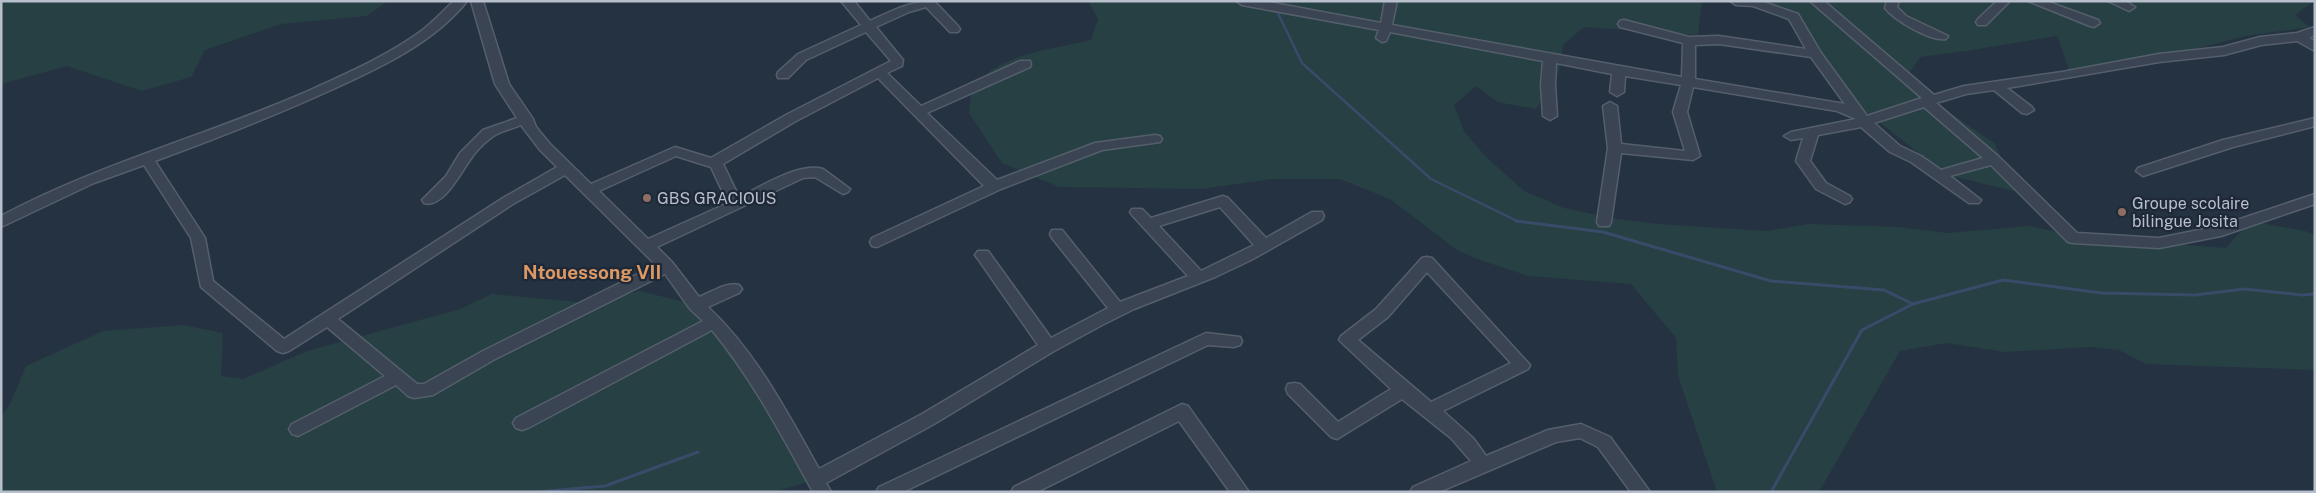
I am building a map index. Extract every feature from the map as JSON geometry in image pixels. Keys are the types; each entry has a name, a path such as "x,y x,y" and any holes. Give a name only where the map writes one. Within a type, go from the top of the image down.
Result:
{"street":[{"path":"1,222 31,206 89,180 292,103 369,68 425,34 460,1"},
{"path":"478,1 502,84 526,120 545,147 667,266 696,305 714,322 744,358 780,416 818,486 1048,347 1118,310 1198,278 1264,246 1317,216"},
{"path":"589,190 675,151 709,163 715,162 791,118 895,64 897,60 847,1"},
{"path":"1242,1 1274,6 1384,33 1550,58 1840,107 1862,118"},
{"path":"1384,33 1392,1"},
{"path":"1736,1 1769,4 1794,18 1815,54 1862,118 1895,149 1916,159 1974,200"},
{"path":"1816,1 1929,97 1927,103"},
{"path":"1893,1 1891,8 1902,19 1942,36"},
{"path":"1982,22 2004,1"},
{"path":"2034,1 2094,23"},
{"path":"2114,1 2129,7"},
{"path":"783,75 802,57 905,9 928,2 954,29"},
{"path":"1624,24 1689,41 1719,40 1815,54"},
{"path":"1791,136 1927,103 1964,90 2062,76 2159,58 2224,51 2260,42 2299,37 2315,31"},
{"path":"2299,37 2315,47"},
{"path":"1615,148 1693,156 1680,112 1688,82 1689,41"},
{"path":"1550,58 1548,85 1550,116"},
{"path":"919,112 1026,64"},
{"path":"1617,92 1619,71"},
{"path":"879,72 988,182 996,186"},
{"path":"1997,86 2027,110"},
{"path":"1927,103 1994,160 2073,238 2115,242 2158,243 2221,231 2315,199"},
{"path":"1604,222 1615,148 1610,106"},
{"path":"429,200 451,178 465,156 488,133 526,120"},
{"path":"2143,171 2199,151 2263,133 2315,122"},
{"path":"1812,132 1803,161 1821,186 1845,199"},
{"path":"877,242 996,186 1100,146 1155,139"},
{"path":"147,159 198,238 206,284 283,347 508,201 566,168"},
{"path":"1939,175 1994,160"},
{"path":"715,162 736,205"},
{"path":"646,246 800,174 818,172 843,189"},
{"path":"1149,224 1223,201 1264,246"},
{"path":"1137,212 1198,278"},
{"path":"1057,234 1118,310"},
{"path":"984,255 1048,347"},
{"path":"1428,411 1522,366 1427,262 1382,313 1347,340 1403,390 1428,411 1475,450 1480,460 1477,468"},
{"path":"327,318 414,391 427,390 489,356 667,266"},
{"path":"696,305 734,289"},
{"path":"522,423 714,322"},
{"path":"885,492 1206,339 1234,341"},
{"path":"298,429 397,377"},
{"path":"1294,389 1337,432 1403,390"},
{"path":"1020,492 1115,444 1150,429 1182,411 1240,492"},
{"path":"1419,492 1554,435 1581,431 1604,442 1641,492"}],"green space":[{"path":"1,1 388,1 367,16 281,24 205,50 191,77 142,91 67,66 1,84"},
{"path":"1088,1 1702,1 1698,35 1584,27 1563,45 1559,72 1536,109 1497,102 1476,86 1454,105 1464,131 1485,156 1524,191 1564,208 1611,218 1658,224 1767,231 1809,224 1898,227 1947,233 2030,226 2080,237 2226,248 2250,221 2305,231 2315,235 2315,370 2146,364 2119,350 2091,347 2004,352 1947,343 1900,351 1819,492 1717,492 1678,376 1676,338 1631,284 1528,276 1480,260 1457,250 1390,199 1340,179 1272,179 1202,189 1059,187 1002,163 969,113 973,89 985,75 1012,60 1027,54 1091,40 1098,19"},
{"path":"1755,1 2314,1 2295,15 2310,27 2246,36 2100,73 2069,69 2057,36 1920,57 1904,81 1994,143 2018,192 1947,175 1847,97 1808,34"},
{"path":"640,291 696,305 714,322 815,480 774,492 1,492 1,417 10,404 26,366 103,331 183,325 223,333 221,376 243,379 307,351 460,309 492,294 588,303"}],"waterway":[{"path":"1272,1 1302,63 1431,179 1517,221 1525,222"},
{"path":"1516,221 1603,232 1771,281 1884,290 1913,304"},
{"path":"1913,304 2003,280 2101,293 2195,295 2244,289 2302,295 2315,294"},
{"path":"1771,492 1862,330 1913,304"},
{"path":"537,492 605,486 698,452"}],"place":[{"name":"GBS GRACIOUS","path":"647,198"},
{"name":"Groupe scolaire bilingue Josita","path":"2122,212"}],"district":[{"name":"Ntouessong VII","path":"592,272"}]}
